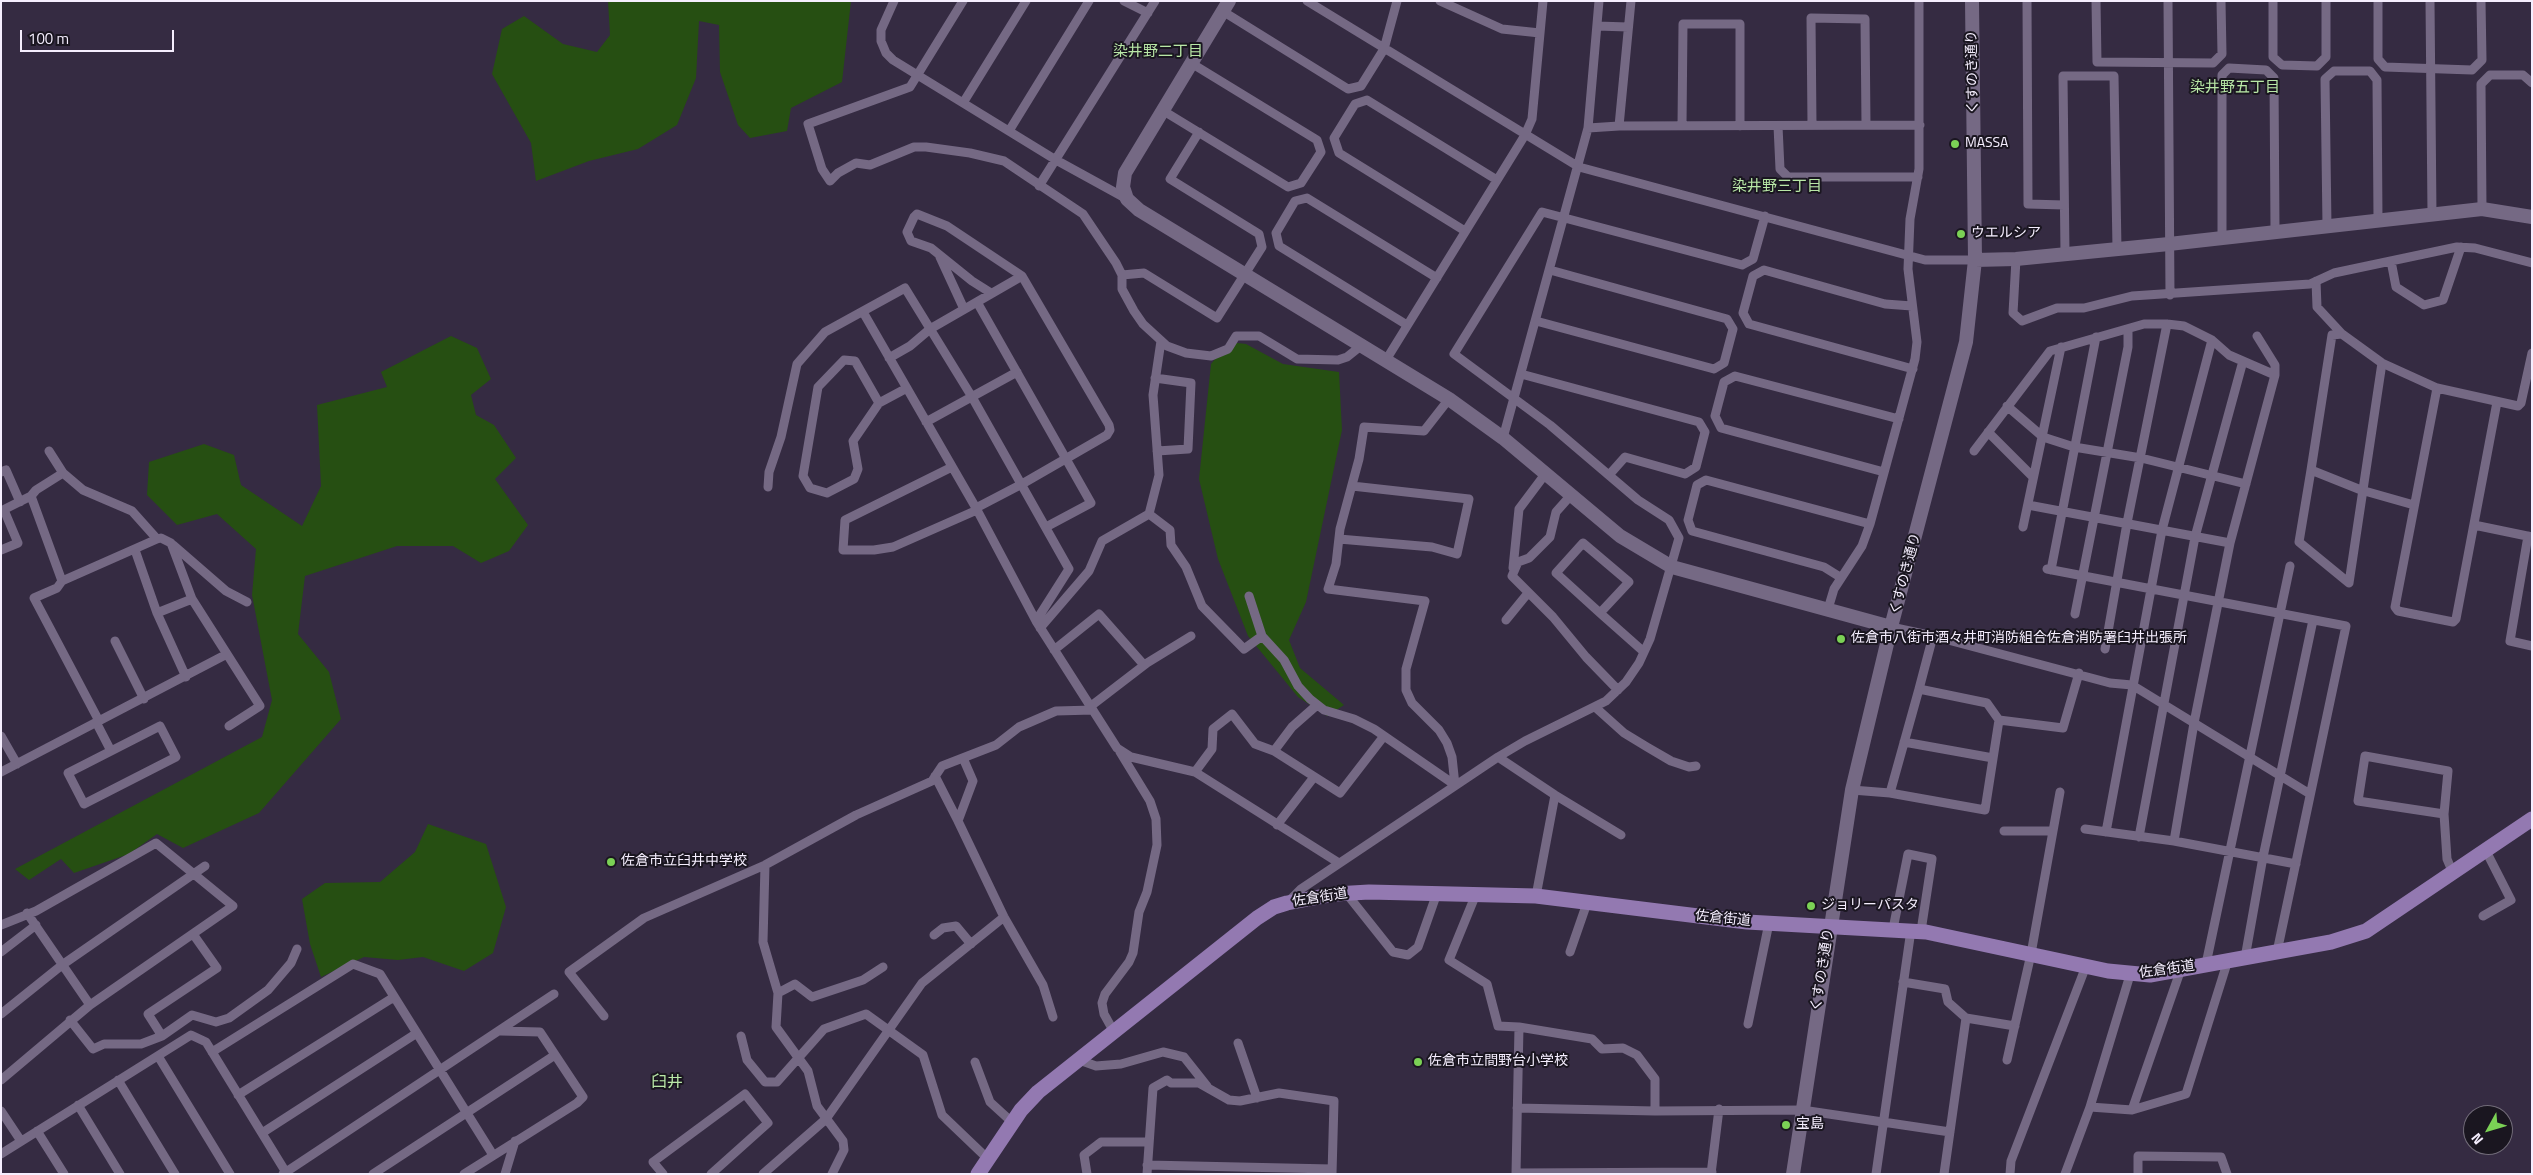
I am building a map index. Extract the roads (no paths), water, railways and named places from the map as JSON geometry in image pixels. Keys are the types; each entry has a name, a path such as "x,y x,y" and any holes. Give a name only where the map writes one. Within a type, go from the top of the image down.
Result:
{"main road":[{"name":"佐倉街道","path":"978,1174 1013,1123 1038,1092 1257,918 1274,907 1288,903 1346,893 1536,896 1690,916 1769,923 1916,931 2130,975 2150,975 2331,942 2366,932 2532,819"}],"street":[{"path":"894,1 881,30 881,41 886,53 893,60 1056,160 1128,199 1139,210 1449,399 1503,438 1620,536 1672,567 1891,628 1933,636 2079,673 2110,683 2132,685 2310,794"},
{"path":"963,1 910,87 808,124 822,169 830,181 838,173 856,163 870,165 914,147 926,146 1004,161 1083,214 1106,245 1122,275 1122,289 1134,311 1143,324 1166,346 1186,353 1211,356 1228,349 1236,336 1259,336 1297,359 1338,360 1347,357 1362,345"},
{"path":"963,103 1026,1"},
{"path":"1009,131 1089,1"},
{"path":"1124,1 1148,13"},
{"path":"1039,186 1155,1"},
{"path":"1307,1 1579,167 1909,254 1925,260 1975,260 2065,254 2482,209 2532,217"},
{"path":"1128,199 1123,186 1125,173 1226,6 1348,89 1361,86 1384,49 1397,1"},
{"path":"1440,1 1502,29 1540,33"},
{"path":"1386,360 1525,135 1532,119 1543,1"},
{"path":"1503,438 1579,167 1588,128 1599,1"},
{"path":"1619,126 1631,1"},
{"path":"1828,609 1834,589 1862,546 1870,524 1913,369 1917,342 1909,288 1909,254 1910,219 1918,177 1920,125 1919,1"},
{"name":"くすのき通り","path":"1793,1174 1852,790 1891,628 1966,342 1975,260 1972,1"},
{"path":"2027,1 2028,204 2064,205"},
{"path":"2096,1 2097,62 2168,63 2213,63 2222,54 2222,1"},
{"path":"2168,1 2170,294"},
{"path":"2273,1 2273,57 2282,65 2317,66 2326,57 2326,1"},
{"path":"2378,1 2378,59 2385,67 2472,70 2482,60 2481,1"},
{"path":"2430,1 2429,69 2432,214"},
{"path":"1812,125 1812,18 1865,19 1866,125"},
{"path":"1682,126 1683,24 1740,24 1740,126"},
{"path":"1597,26 1628,27"},
{"path":"1162,110 1288,187 1301,184 1320,152 1317,140 1191,63"},
{"path":"2222,237 2222,75 2229,68 2266,70 2274,78 2275,231"},
{"path":"2327,226 2325,79 2334,71 2370,72 2377,80 2378,220"},
{"path":"2482,209 2482,84 2490,75 2523,75 2532,83"},
{"path":"2065,254 2063,76 2114,76 2116,248"},
{"path":"1465,231 1338,153 1334,138 1355,104 1367,100 1497,180"},
{"path":"1588,128 1619,126 1920,125"},
{"path":"1778,126 1780,169 1788,177 1918,177"},
{"path":"1122,275 1144,273 1217,318 1262,248 1259,234 1170,179 1198,132"},
{"path":"1407,325 1279,246 1276,233 1295,201 1306,198 1436,278"},
{"path":"1288,903 1301,889 1498,757 1525,741 1596,707 1618,690 1639,663 1650,639 1679,538 1669,520 1638,500 1550,425 1454,354 1542,212 1742,265 1754,260 1764,216"},
{"path":"952,467 845,520 843,550 874,550 893,546 976,509 1107,435 1109,425 1022,276 946,226 917,214 907,232 910,241 930,248 992,293"},
{"path":"2016,258 2013,313 2022,321 2058,308 2084,308 2132,296 2310,284 2334,273 2461,247 2475,248 2532,263"},
{"path":"2391,261 2396,287 2424,305 2443,300 2461,247"},
{"path":"940,257 964,309"},
{"path":"1536,321 1714,369 1724,364 1733,329 1728,319 1550,270"},
{"path":"1912,306 1885,304 1764,270 1753,276 1743,313 1750,324 1913,369"},
{"path":"889,358 910,346 930,329 1022,276"},
{"path":"2316,281 2317,307 2342,334 2382,363 2437,388 2518,406 2521,403 2532,353"},
{"path":"768,488 768,472 781,437 797,364 825,332 905,288 972,396 1068,568 1038,625"},
{"path":"977,302 1090,503 1046,527"},
{"path":"863,312 976,509 1038,625 1141,783 1150,801 1156,819 1157,846 1147,892 1139,912 1133,953 1129,962 1105,994 1102,1003 1104,1014 1114,1032"},
{"path":"1974,451 2050,351 2144,324 2184,326 2212,340 2229,355 2275,375"},
{"path":"2105,648 2127,523 2167,324"},
{"path":"2076,614 2128,347 2128,329"},
{"path":"2342,334 2332,335 2299,542 2349,583 2361,490 2382,363"},
{"path":"2174,841 2194,723 2230,543 2275,375 2275,365 2257,336"},
{"path":"2096,337 2049,570 2346,626 2277,952"},
{"path":"2106,832 2162,530 2212,340"},
{"path":"1038,625 1089,571 1102,541 1149,514 1158,475 1153,395 1161,341"},
{"path":"2022,527 2043,438 2061,347"},
{"path":"880,403 855,361 844,360 818,387 803,476 810,488 827,493 854,479 858,469 853,441 880,403 907,388"},
{"path":"2139,837 2195,537 2243,361"},
{"path":"926,422 1017,372"},
{"path":"1521,374 1699,422 1705,432 1696,467 1684,474 1625,457 1608,474"},
{"path":"1884,472 1721,428 1715,416 1724,382 1735,376 1899,420"},
{"path":"1155,378 1191,383 1188,449 1157,451"},
{"path":"2437,388 2395,607 2398,611 2453,622 2456,619 2497,402"},
{"path":"1449,399 1424,431 1364,428 1359,459 1339,539 1336,564 1328,588 1425,602 1406,669 1406,690 1412,703 1440,730 1447,743 1452,757 1455,785"},
{"path":"2007,406 2043,438 2074,447 2107,451 2178,466 2246,484"},
{"path":"1988,432 2033,477"},
{"path":"49,451 64,472 83,490 132,511 157,539"},
{"path":"1,472 6,470 20,502"},
{"path":"2311,470 2361,490 2414,505"},
{"path":"1,550 18,543 3,510 31,496 36,490 64,472"},
{"path":"1546,473 1519,509 1512,576 1553,617 1586,657 1618,690"},
{"path":"1840,578 1824,567 1692,531 1688,520 1697,485 1706,480 1870,524"},
{"path":"1339,539 1432,547 1457,554 1469,499 1352,486"},
{"path":"1512,576 1518,562 1529,558 1550,537 1556,512 1572,494"},
{"path":"31,496 62,581"},
{"path":"2028,505 2230,543"},
{"path":"1149,514 1170,530 1170,545 1186,567 1202,606 1244,649 1262,636"},
{"path":"2474,525 2530,536 2510,641 2532,646"},
{"path":"111,751 34,598 56,588 62,581 161,538 170,543 226,592 247,602"},
{"path":"170,543 192,599 260,706 229,726"},
{"path":"1600,614 1629,582 1583,543 1556,573 1600,614 1644,652"},
{"path":"135,550 157,613 186,676"},
{"path":"2206,964 2290,566"},
{"path":"1506,620 1528,593"},
{"path":"1248,596 1262,636 1284,660 1298,686 1317,705 1339,716 1354,719 1384,736 1455,785"},
{"path":"157,613 192,599"},
{"path":"1054,650 1099,614 1144,666"},
{"path":"2245,958 2263,857 2313,620"},
{"path":"604,1016 569,972 644,918 690,896 765,865 856,815 932,781 942,766 996,745 1019,727 1056,711 1092,708 1144,666 1191,636"},
{"path":"1890,793 1933,636"},
{"path":"116,641 144,699"},
{"path":"1,772 144,699 226,654"},
{"path":"1999,720 2064,728 2079,673"},
{"path":"1852,790 1890,793 1985,810 1999,720 1988,703 1919,689"},
{"path":"1274,752 1292,727 1317,705"},
{"path":"1596,707 1624,733 1647,747 1671,761 1689,767 1696,766"},
{"path":"1195,772 1212,749 1213,729 1232,714 1255,744 1274,752 1340,793 1384,736"},
{"path":"160,726 176,757 84,804 68,773 111,751 160,726"},
{"path":"1,736 17,764"},
{"path":"1904,742 1993,758"},
{"path":"1117,748 1131,756 1195,772 1339,863"},
{"path":"2444,814 2358,801 2365,756 2448,771 2444,814 2447,859 2453,873"},
{"path":"1498,757 1555,795 1622,835"},
{"path":"958,822 973,781 963,758"},
{"path":"935,776 1004,917 1043,985 1053,1017"},
{"path":"1277,825 1314,777"},
{"path":"2007,1060 2031,954 2060,792"},
{"path":"1536,896 1555,795"},
{"path":"2085,830 2174,841 2296,864"},
{"path":"2004,831 2053,831"},
{"path":"1,925 36,911 156,842 233,906 90,1005 1,1080"},
{"path":"2483,916 2511,900 2486,851"},
{"path":"1876,1174 1903,982 1932,858 1908,854 1893,929"},
{"path":"765,865 763,942 778,994 776,1027 808,1071 817,1106 843,1141 844,1150 832,1174"},
{"path":"1,1014 62,965 206,866"},
{"path":"1346,893 1394,952 1408,955 1418,947 1437,893"},
{"path":"1476,894 1449,960 1487,984 1498,1026 1518,1026 1592,1039 1602,1049 1623,1048 1637,1055 1655,1079 1655,1111"},
{"path":"1570,952 1587,903"},
{"path":"27,913 90,1005"},
{"path":"763,1174 826,1118 922,983 1004,917"},
{"path":"1748,1024 1769,923"},
{"path":"1,952 36,925"},
{"path":"934,935 943,928 956,926 971,944"},
{"path":"162,1036 148,1014 217,968 193,934"},
{"path":"70,1020 92,1049 104,1044 141,1044 162,1036 192,1015 216,1022 229,1018 268,990 291,963 297,949"},
{"path":"2090,1107 2132,1110 2186,1094 2228,960"},
{"path":"212,1052 353,964 380,974 492,1155"},
{"path":"2010,1174 2011,1161 2086,966"},
{"path":"778,994 795,984 812,997 863,980 883,967"},
{"path":"2132,1110 2181,969"},
{"path":"2065,1174 2090,1107 2130,975"},
{"path":"1903,982 1945,989 1948,1002 1966,1018 2015,1026"},
{"path":"1,1154 191,1035 206,1042 286,1173 554,994"},
{"path":"238,1095 394,998"},
{"path":"741,1036 747,1060 765,1082 777,1082 800,1059 824,1029 866,1014 923,1055 942,1115 988,1159"},
{"path":"1944,1174 1966,1018"},
{"path":"1518,1026 1516,1173 1711,1173 1719,1109"},
{"path":"469,1172 492,1155 577,1103 583,1096 540,1032 501,1031"},
{"path":"262,1133 417,1033"},
{"path":"1238,1043 1257,1098"},
{"path":"1079,1060 1096,1066 1121,1064 1163,1052 1184,1057 1207,1087"},
{"path":"373,1174 555,1055"},
{"path":"158,1056 230,1174"},
{"path":"976,1062 990,1102 1013,1123"},
{"path":"118,1080 175,1174"},
{"path":"1167,1080 1171,1084 1200,1083 1207,1087 1229,1100 1240,1101 1279,1093 1334,1101 1332,1171 1147,1169 1153,1088 1167,1080"},
{"path":"663,1174 653,1162 745,1094 768,1123 711,1174"},
{"path":"78,1105 120,1174"},
{"path":"1517,1108 1655,1111 1719,1109 1802,1110 1950,1132"},
{"path":"1,1111 20,1141"},
{"path":"37,1131 64,1174"},
{"path":"505,1174 515,1141"},
{"path":"1087,1174 1084,1155 1101,1142 1149,1142"},
{"path":"2138,1174 2138,1156 2221,1157 2227,1174"}],"place":[{"name":"MASSA","path":"1955,144"},
{"name":"ウエルシア","path":"1961,234"},
{"name":"佐倉市八街市酒々井町消防組合佐倉消防署臼井出張所","path":"1841,639"},
{"name":"佐倉市立臼井中学校","path":"611,862"},
{"name":"ジョリーパスタ","path":"1811,906"},
{"name":"佐倉市立間野台小学校","path":"1418,1062"},
{"name":"宝島","path":"1786,1125"}],"district":[{"name":"染井野二丁目","path":"1158,52"},
{"name":"染井野五丁目","path":"2235,88"},
{"name":"染井野三丁目","path":"1777,187"},
{"name":"臼井","path":"667,1083"}]}
